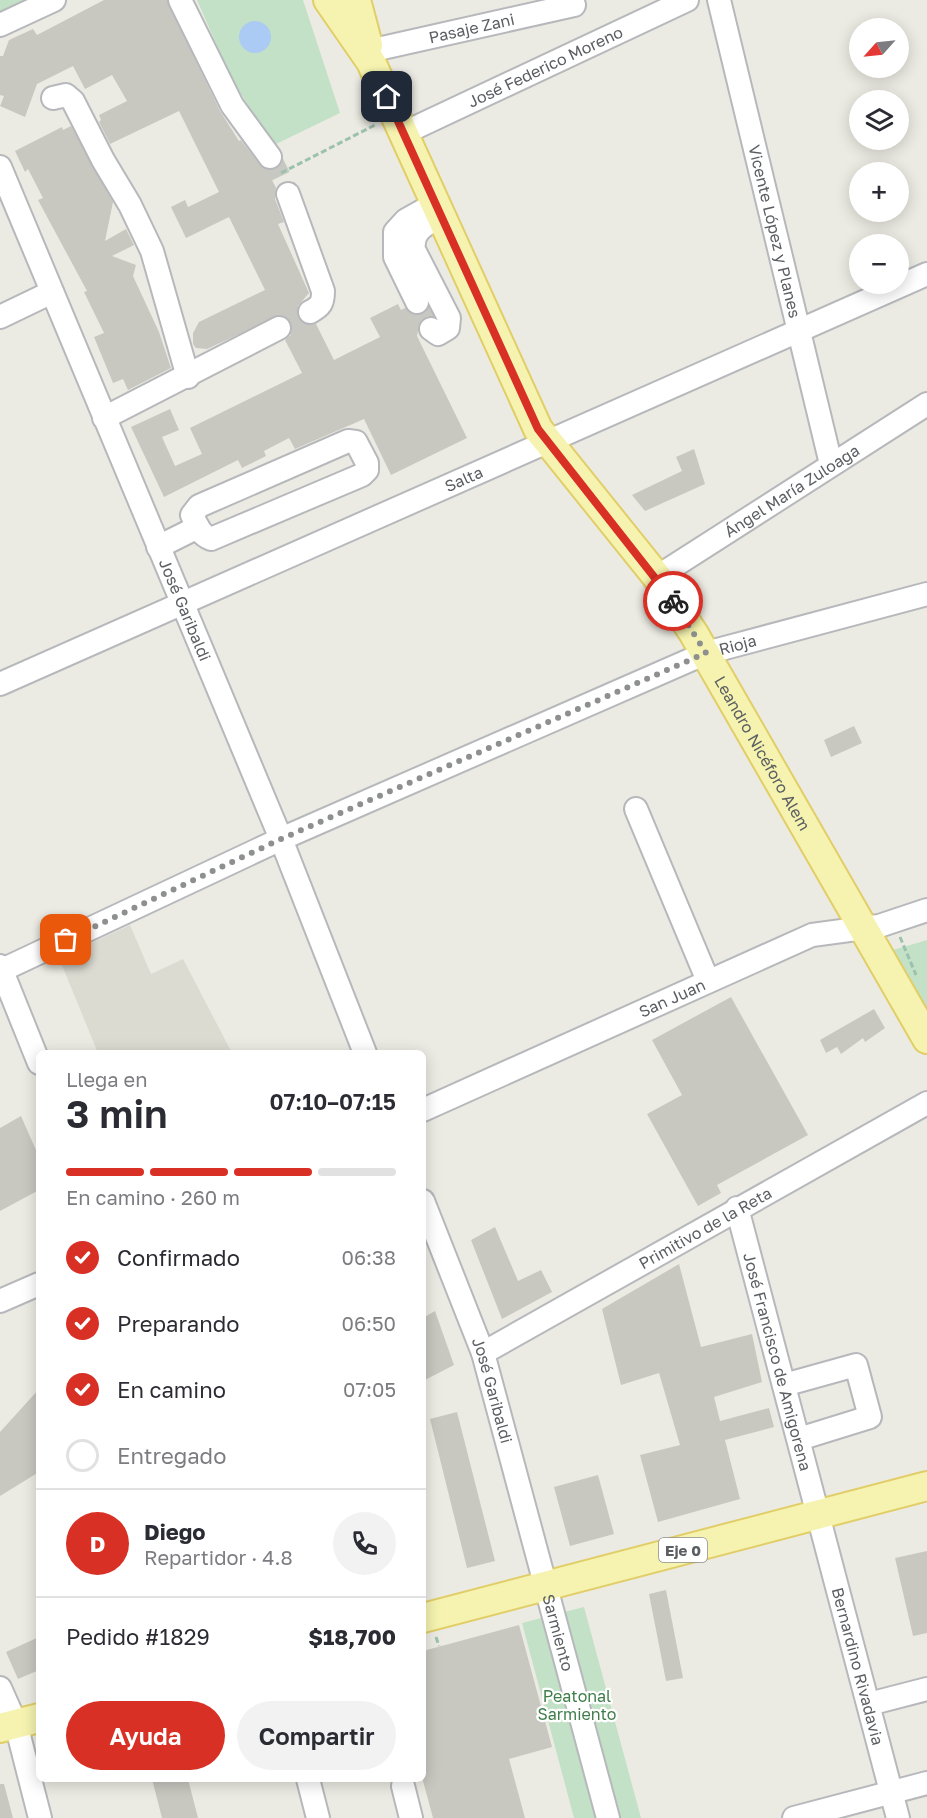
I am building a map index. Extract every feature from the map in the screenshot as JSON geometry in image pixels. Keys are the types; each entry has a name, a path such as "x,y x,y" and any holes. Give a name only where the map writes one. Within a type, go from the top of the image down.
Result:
{"main road":[{"name":"Leandro Nicéforo Alem","path":"328,0 370,57"},
{"name":"Leandro Nicéforo Alem","path":"357,0 370,57 532,418 546,441 657,577 706,653 927,1039"},
{"name":"Eje 0","path":"426,1617 927,1486"}],"street":[{"path":"0,25 54,0"},
{"path":"180,0 232,105 271,167"},
{"name":"José Federico Moreno","path":"404,134 687,0"},
{"name":"Vicente López y Planes","path":"719,0 831,464"},
{"name":"Pasaje Zani","path":"370,57 574,5"},
{"path":"53,98 66,95 73,101 103,160 130,205 152,251 188,377"},
{"name":"José Garibaldi","path":"0,167 281,839 364,1050"},
{"path":"288,194 323,291 323,300 319,307 310,312"},
{"path":"417,302 395,257 395,232 406,220 438,210"},
{"path":"431,329 438,334 448,328 449,318 414,250 412,239 438,210"},
{"name":"Salta","path":"0,684 927,274"},
{"path":"0,317 52,292"},
{"path":"104,418 188,377 279,328"},
{"name":"Ángel María Zuloaga","path":"657,577 927,404"},
{"path":"348,441 356,442 367,463 367,470 362,475 211,539 204,536 198,527 192,515 199,506 348,441"},
{"path":"158,547 198,527"},
{"name":"Rioja","path":"1,969 281,839 706,653 927,594"},
{"path":"636,809 708,981"},
{"name":"San Juan","path":"426,1109 812,935 893,922 927,910"},
{"path":"1,969 36,1056"},
{"name":"Primitivo de la Reta","path":"483,1353 927,1103"},
{"name":"José Francisco de Amigorena","path":"737,1208 819,1515"},
{"name":"José Garibaldi","path":"426,1209 483,1353 547,1586"},
{"path":"0,1301 36,1285"},
{"path":"784,1385 855,1365 870,1417 799,1439"},
{"name":"Bernardino Rivadavia","path":"819,1515 898,1818"},
{"name":"Sarmiento","path":"547,1586 608,1818"},
{"path":"0,1688 18,1723 40,1818"},
{"path":"868,1704 927,1689"},
{"path":"309,1782 318,1818"},
{"path":"794,1818 927,1783"},
{"path":"403,1786 411,1818"}],"path":[{"path":"271,167 367,129"},
{"path":"893,922 917,976"}],"shaded area":[{"path":"130,925 151,974 183,959 230,1050 97,1050 59,958"}],"green space":[{"path":"0,0 26,0 0,12"},
{"path":"197,0 303,0 340,113 274,145 232,80"},
{"path":"927,940 927,1017 890,951"},
{"name":"Peatonal Sarmiento","path":"584,1607 641,1818 574,1818 522,1623"}],"water":[{"path":"255,21 266,26 271,37 266,48 255,53 244,48 239,37 244,26"}],"building":[{"path":"104,0 167,0 220,111 239,141 241,140 260,165 267,170 276,188 275,199 284,222 278,224 309,293 298,306 299,319 309,325 316,324 334,360 380,337 370,318 398,304 401,310 405,308 416,315 423,314 429,308 433,316 420,321 417,336 467,438 391,475 364,419 295,449 289,438 264,451 266,456 242,468 238,460 164,497 131,427 170,409 179,430 162,437 175,466 202,454 190,428 302,373 285,340 291,335 291,322 280,315 207,349 196,348 193,344 193,333 199,322 265,290 229,217 186,238 171,207 185,200 188,207 219,192 179,111 110,144 99,122 101,120 99,115 127,101 112,75 85,89 73,66 37,84 25,117 0,106 4,96 0,95 0,56 3,56 9,40 33,29 37,35"},
{"path":"71,126 113,202 105,241 126,229 134,245 112,256 136,265 133,276 159,332 171,368 128,390 123,379 113,383 94,337 104,333 84,292 87,291 38,200 43,198 28,169 25,172 15,151 62,127 63,130"},
{"path":"694,449 705,484 645,511 632,495 682,471 676,457"},
{"path":"854,726 862,743 831,757 824,740"},
{"path":"731,997 808,1135 717,1185 721,1193 698,1206 647,1114 682,1095 652,1040"},
{"path":"874,1009 885,1028 865,1042 863,1038 841,1054 837,1047 826,1053 820,1040"},
{"path":"21,1116 36,1150 36,1192 0,1211 0,1128"},
{"path":"495,1227 518,1281 541,1270 552,1292 502,1319 471,1240"},
{"path":"679,1264 701,1347 752,1334 762,1382 714,1397 720,1421 769,1408 774,1427 725,1440 740,1499 658,1522 640,1455 680,1445 659,1373 621,1385 602,1309"},
{"path":"435,1311 454,1365 426,1379 426,1316"},
{"path":"36,1392 36,1474 0,1496 0,1432"},
{"path":"457,1412 495,1561 467,1568 430,1419"},
{"path":"598,1475 614,1534 570,1546 554,1487"},
{"path":"927,1551 927,1633 913,1636 895,1558"},
{"path":"666,1590 683,1678 666,1681 649,1594"},
{"path":"519,1625 552,1747 509,1759 525,1818 433,1818 423,1782 426,1782 426,1650"},
{"path":"36,1638 36,1671 18,1679 6,1652"},
{"path":"153,1782 189,1782 198,1818 162,1818"},
{"path":"0,1784 4,1784 13,1818 0,1818"}],"tunnel":[{"path":"270,157 288,194"},
{"path":"417,302 431,329"},
{"path":"279,328 310,312"}],"way so far":[{"path":"66,940 281,839 706,653 673,601"}],"route":[{"path":"387,97 538,429 657,577 673,601"}]}
